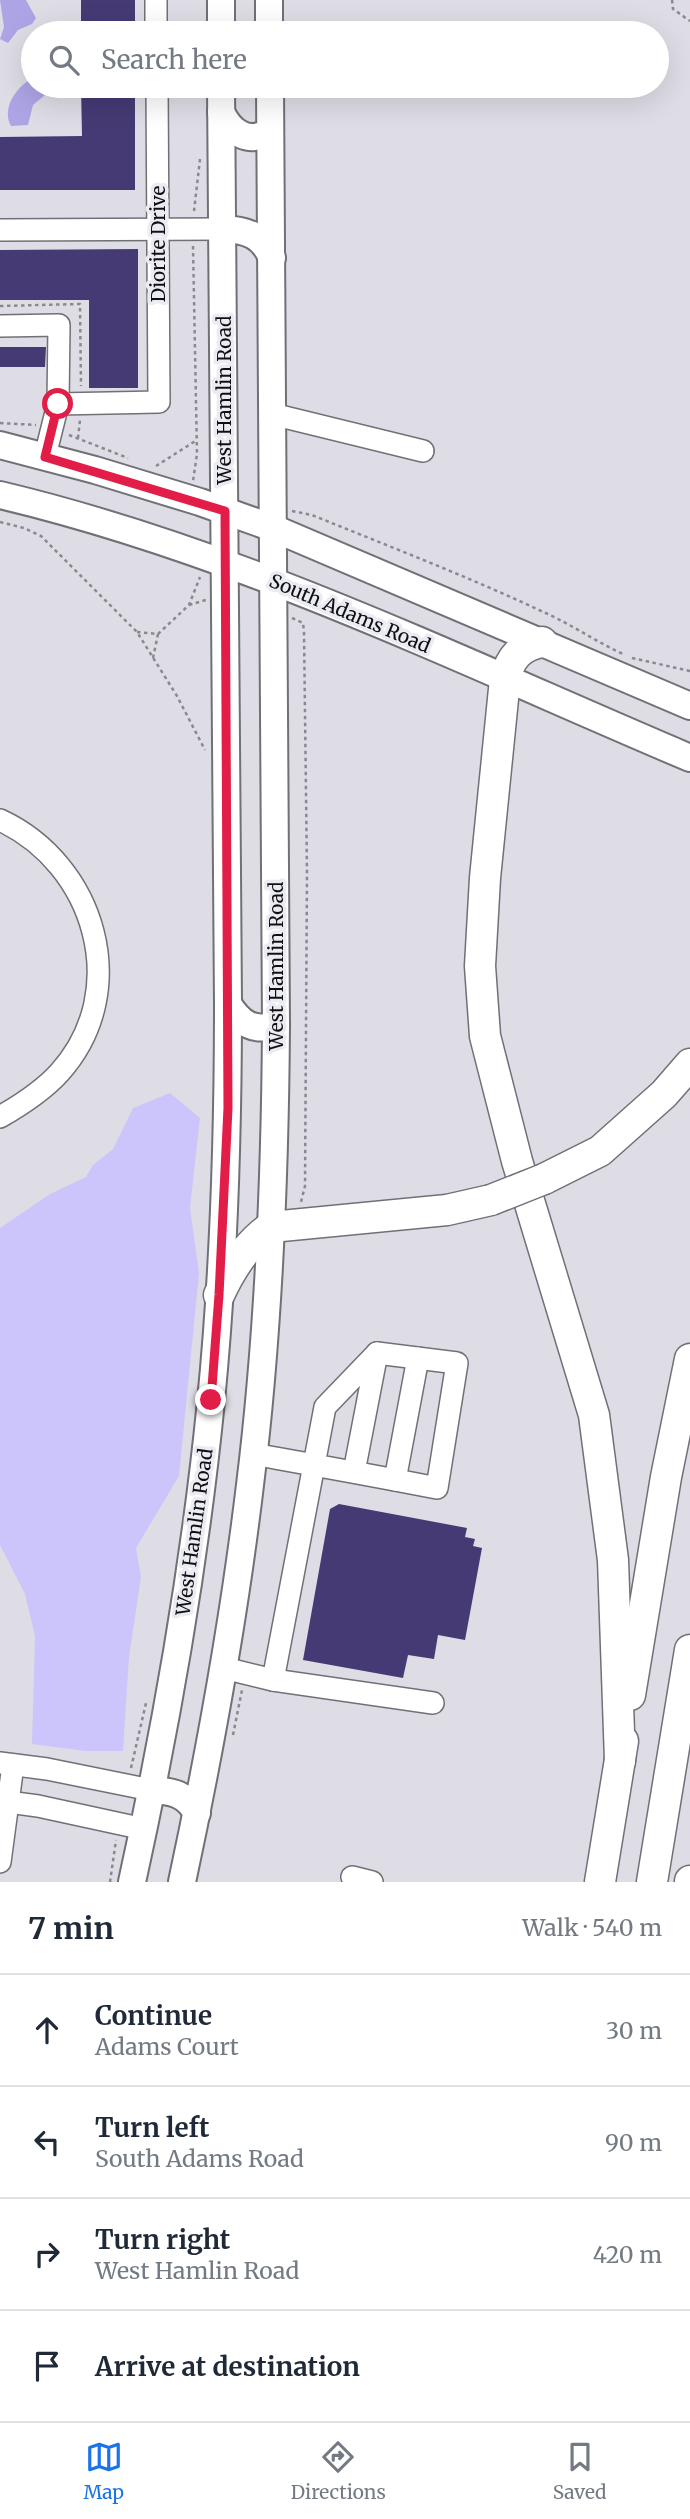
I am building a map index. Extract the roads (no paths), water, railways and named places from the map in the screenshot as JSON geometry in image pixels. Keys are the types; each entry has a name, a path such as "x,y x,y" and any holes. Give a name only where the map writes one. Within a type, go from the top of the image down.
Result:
{"highway":[{"path":"542,642 530,644 513,658 505,679 485,878 480,966 485,1036 517,1161 594,1415 613,1560 620,1761"},
{"path":"219,1295 241,1257 261,1234 271,1227 447,1210 491,1200 544,1179 600,1151 664,1094 690,1064"},
{"path":"600,1882 666,1477 690,1359"},
{"path":"652,1882 690,1650"}],"main road":[{"path":"221,0 221,21"},
{"path":"269,0 269,21"},
{"name":"West Hamlin Road","path":"132,1882 166,1717 191,1562 210,1411 219,1295 228,1108 221,98"},
{"name":"West Hamlin Road","path":"182,1882 224,1668 253,1454 271,1227 276,1025 273,580 281,519 272,414 270,98"},
{"path":"221,112 231,129 243,136 256,137 270,131"},
{"path":"223,229 240,230 257,236 272,258"},
{"path":"0,445 225,511 281,519 542,642 690,706"},
{"name":"South Adams Road","path":"0,495 96,520 273,580 690,758"},
{"path":"228,1004 236,1017 251,1027 267,1028 276,1025"},
{"path":"151,1790 179,1794 197,1814"}],"street":[{"path":"156,0 156,21"},
{"name":"Diorite Drive","path":"58,404 159,402 156,98"},
{"path":"0,230 223,229"},
{"path":"0,326 59,325 58,404 45,457"},
{"path":"272,414 423,451"},
{"path":"0,820 38,844 59,864 77,888 93,927 97,983 91,1015 72,1055 60,1072 40,1090 0,1117"},
{"path":"253,1454 437,1488 457,1363 377,1353"},
{"path":"273,1680 325,1406 377,1353"},
{"path":"354,1472 377,1353"},
{"path":"395,1480 418,1358"},
{"path":"224,1668 273,1680 432,1703"},
{"path":"0,1862 6,1764 47,1769 151,1790"},
{"path":"4,1802 38,1806 144,1829"}]}
